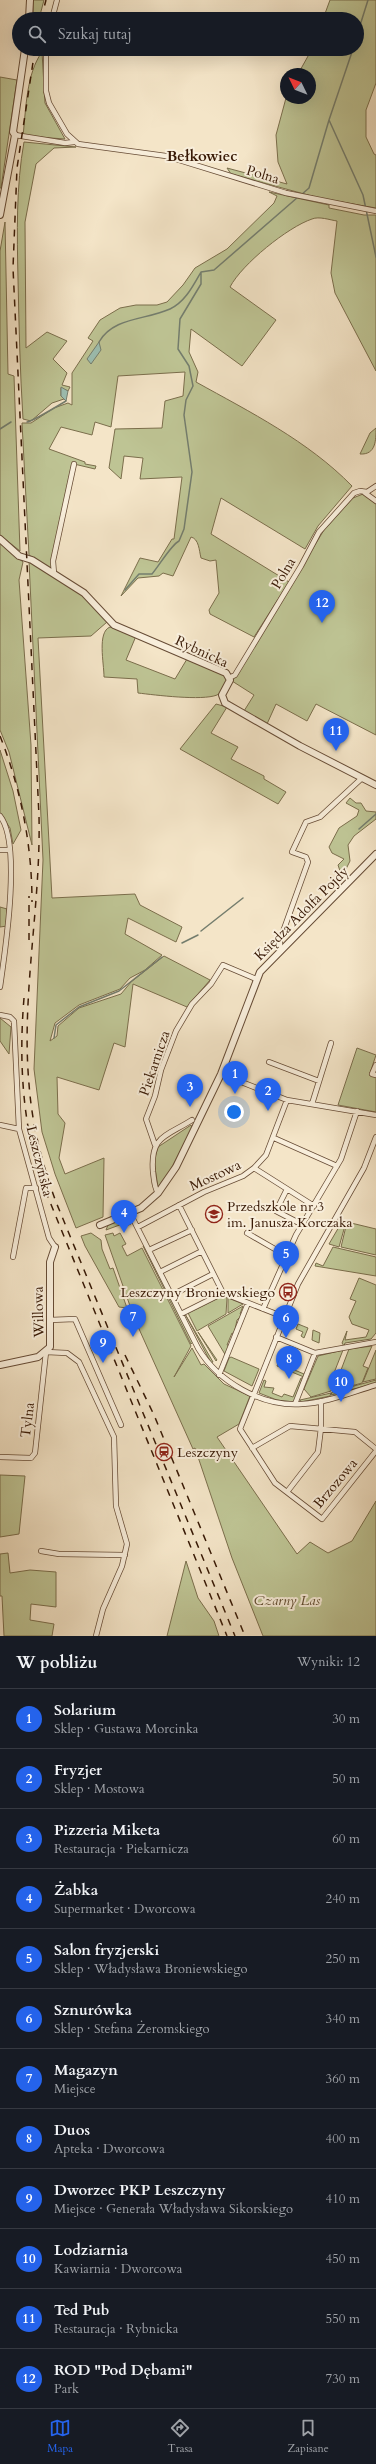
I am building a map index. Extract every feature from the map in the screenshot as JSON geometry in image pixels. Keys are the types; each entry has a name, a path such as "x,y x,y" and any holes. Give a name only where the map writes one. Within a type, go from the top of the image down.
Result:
{"street":[{"path":"29,12 30,0"},
{"path":"54,12 57,0"},
{"path":"0,215 15,135 13,132 24,56"},
{"path":"46,56 46,91 49,102 74,142"},
{"path":"15,135 59,142 74,142"},
{"name":"Polna","path":"74,142 84,145 172,157 300,196 376,211"},
{"path":"54,574 53,561 74,464"},
{"name":"Polna","path":"229,678 235,675 321,529 354,493 360,491 365,493 376,486"},
{"path":"365,493 376,501"},
{"name":"Rybnicka","path":"0,539 19,556 32,560 84,593 117,626 224,672 229,678 230,682 222,695 224,702 300,746 376,785"},
{"path":"280,950 280,940 308,862 306,857 292,852 295,844 306,822 320,817 362,778"},
{"path":"0,816 9,834 9,929 0,987"},
{"path":"0,850 9,850"},
{"name":"Księdza Adolfa Pojdy","path":"100,1225 130,1213 147,1204 158,1192 176,1167 221,1074 256,979 265,965 376,854"},
{"name":"Piekarnicza","path":"158,1192 155,1188 152,1157 155,1144 146,1119 155,1096 160,1070 176,1031 187,1011 212,984 223,965 256,979"},
{"name":"Leszczyńska","path":"0,1015 10,1017 14,1021 19,1129 49,1238 55,1247"},
{"path":"312,1104 331,1043"},
{"path":"269,1062 319,1081"},
{"path":"376,1065 372,1074 376,1075"},
{"path":"221,1074 287,1100 376,1115"},
{"name":"Mostowa","path":"138,1227 204,1192 239,1178 254,1168 266,1155 274,1138 287,1100"},
{"path":"263,1309 303,1225 344,1153 357,1112"},
{"path":"155,1144 192,1120"},
{"path":"0,1126 19,1129"},
{"path":"253,1394 284,1317 306,1269 364,1168 376,1137"},
{"path":"274,1138 337,1166"},
{"path":"254,1168 314,1206"},
{"path":"13,1257 26,1188 36,1188"},
{"path":"287,1189 276,1211 303,1225"},
{"path":"179,1205 223,1294 284,1317"},
{"path":"130,1213 202,1355 219,1375 233,1385 272,1401 295,1404 321,1400 376,1385"},
{"path":"149,1250 192,1230"},
{"path":"246,1234 287,1256"},
{"name":"Willowa","path":"0,1365 35,1358 46,1352 51,1342 50,1262 55,1247"},
{"path":"160,1272 202,1251"},
{"path":"172,1295 213,1274"},
{"path":"181,1314 223,1294"},
{"path":"219,1375 248,1303"},
{"path":"50,1320 75,1319 121,1425"},
{"path":"276,1338 315,1353 376,1342"},
{"path":"46,1352 68,1353 79,1362 114,1438 116,1506 126,1538 125,1555 103,1610 96,1636"},
{"name":"Tylna","path":"0,1457 31,1458 35,1454 46,1352"},
{"path":"295,1404 315,1353"},
{"name":"Brzozowa","path":"253,1394 240,1428 275,1483 322,1519 376,1450"},
{"path":"287,1492 318,1452 321,1428 321,1400"},
{"path":"252,1448 290,1426 355,1432 376,1450"},
{"path":"41,1551 59,1554 125,1555"}],"green space":[{"path":"33,0 44,0 41,12 33,12"},
{"path":"330,0 376,0 376,83 366,110 366,137 374,154 376,155 376,208 319,198 231,174 227,168 287,184 278,162 276,135 284,104 316,104 316,68 301,68 308,56 364,56 364,12 326,12"},
{"path":"40,56 42,56 45,103 65,139 23,136 30,81"},
{"path":"0,77 17,80 1,188 0,188"},
{"path":"24,142 76,147 54,148 36,164 25,222 26,348 47,332 67,341 53,359 67,373 62,385 70,387 68,391 61,388 61,396 64,399 52,403 31,421 23,419 20,366 17,245 21,159"},
{"path":"269,192 329,205 329,208 364,215 376,215 376,371 335,293 331,273 337,221 324,218 312,219 302,223 266,247 244,268 230,287 276,320 242,366 191,329 189,352 198,372 196,382 278,428 298,441 335,470 352,486 318,526 305,549 221,498 211,534 289,582 254,637 210,614 209,610 219,593 216,560 210,561 201,558 197,542 191,537 173,576 163,573 159,576 138,578 121,596 140,558 158,562 172,539 174,539 182,477 140,479 143,458 124,456 121,479 109,468 115,429 162,428 165,401 183,396 185,372 118,376 111,427 95,422 92,435 61,427 49,449 85,462 85,464 96,466 95,469 74,464 53,571 29,555 22,423 31,423 54,408 68,403 72,405 72,373 93,341 88,338 100,320 120,308 136,305 157,305 167,302 183,285 195,268 227,249 274,203 277,196"},
{"path":"5,222 8,374 14,376 20,551 0,535 0,251"},
{"path":"376,428 374,446 369,452 360,454 370,433"},
{"path":"363,494 376,504 376,735 316,704 307,721 276,704 267,724 244,711 254,695 232,681 324,530 353,498"},
{"path":"0,542 23,562 19,580 31,745 32,845 9,752 0,730"},
{"path":"29,561 86,597 107,622 91,636 38,638 52,898 135,894 140,905 182,927 176,942 128,918 125,934 162,955 145,970 130,978 120,989 79,1005 55,1023 50,1041 57,1036 58,1026 79,1008 121,994 131,982 164,956 210,980 187,1007 133,984 125,1047 114,1043 99,1090 57,1077 58,1114 65,1123 59,1158 65,1174 104,1158 103,1217 76,1228 55,1174 42,1132 34,1069 43,860"},
{"path":"110,627 136,636 126,660 175,679 187,659 223,674 228,680 221,692 210,697 178,697 138,693 137,679 104,677 102,641 106,630"},
{"path":"216,704 227,707 211,733 238,747 231,759 264,776 264,779 286,792 278,804 180,749"},
{"path":"0,750 13,791 21,830 13,844 10,828 0,813"},
{"path":"350,798 356,803 361,803 366,811 376,812 376,819 354,836 348,845 350,861 345,871 340,871 338,865 344,859 332,853 329,847 339,828 357,816 359,810 346,803"},
{"path":"0,907 7,909 7,926 0,927"},
{"path":"0,1018 11,1027 9,1054 0,1041"},
{"path":"357,1048 376,1055 370,1073 376,1076 376,1112 338,1105"},
{"path":"191,1125 192,1128 170,1171 158,1187 154,1161 158,1147"},
{"path":"127,1217 130,1218 131,1224 126,1226 125,1223 106,1230 108,1225"},
{"path":"343,1220 346,1222 339,1247 329,1244"},
{"path":"347,1222 376,1229 376,1255 341,1247"},
{"path":"91,1233 101,1240 102,1249 110,1269 113,1268 127,1308 119,1307 85,1246 81,1236"},
{"name":"Czarny Las","path":"113,1233 114,1236 120,1233 126,1244 122,1246 127,1256 142,1248 191,1346 174,1377 192,1348 201,1365 204,1364 224,1384 250,1396 239,1424 217,1437 297,1554 310,1542 328,1553 352,1541 376,1501 376,1636 263,1636 232,1558 195,1448 193,1449 135,1320 105,1235"},
{"path":"144,1245 193,1342 191,1344 143,1246"},
{"path":"333,1247 376,1257 376,1276 315,1266 316,1263 323,1266"},
{"path":"359,1278 376,1285 376,1333 371,1339 345,1343 344,1346 342,1343 347,1331 345,1340 366,1337 369,1330 352,1324 349,1317 356,1301 350,1299"},
{"path":"222,1296 227,1298 226,1314 197,1331 188,1313"},
{"path":"228,1298 243,1304 228,1313"},
{"path":"243,1306 240,1314 242,1315 237,1320 234,1334 232,1333 227,1345 230,1346 226,1356 208,1326"},
{"path":"185,1314 213,1362 210,1363"},
{"path":"298,1324 308,1328 304,1338 301,1336 303,1332 296,1329"},
{"path":"313,1330 320,1333 319,1343 312,1340"},
{"path":"198,1332 217,1360 216,1361"},
{"path":"372,1346 363,1366 368,1368 362,1383 333,1391 349,1349"},
{"path":"343,1350 332,1378 336,1379 331,1391 311,1397 304,1389 318,1356"},
{"path":"376,1350 376,1379 363,1382"},
{"path":"231,1357 259,1369 252,1386 224,1371 229,1358"},
{"path":"278,1363 304,1374 304,1377 277,1366"},
{"path":"301,1378 303,1378 294,1402 277,1400 259,1393 264,1380 266,1381 264,1387 274,1388 272,1393 282,1397 284,1394 293,1397"},
{"path":"376,1380 376,1383 331,1395 332,1392"},
{"path":"331,1393 330,1396 301,1402 300,1400"},
{"path":"0,1475 25,1476 19,1534 0,1537"},
{"path":"8,1553 10,1573 30,1570 56,1572 56,1607 31,1604 30,1620 54,1624 52,1636 4,1636 2,1596 0,1596 0,1554"},
{"path":"186,1561 198,1598 214,1621 219,1636 167,1636"}],"shaded area":[{"path":"99,342 101,350 91,364 87,359"},
{"path":"61,387 68,391 66,401 61,396"}],"waterway":[{"path":"364,13 368,0"},
{"path":"351,56 329,120 363,195 376,257"},
{"path":"301,195 309,188 329,120"},
{"path":"99,342 105,334 121,323 161,313 175,306 188,293 201,272 214,270 298,197"},
{"path":"125,590 139,574 152,574 169,551 179,541 184,529 192,472 184,415 186,400 193,386 189,366 178,349 180,319 201,284 201,272"},
{"path":"27,422 66,401"},
{"path":"0,429 11,422"},
{"path":"359,829 376,814"},
{"path":"201,931 243,898"},
{"path":"182,943 198,935"},
{"path":"54,1038 56,1025 79,1007 119,991 162,957"}],"railway":[{"path":"43,12 46,0"},
{"path":"34,56 17,168 13,268 39,816 39,850 27,1017 27,1051 30,1099 38,1144 56,1202 235,1636"},
{"path":"0,736 14,776 24,818 30,859 32,902"},
{"path":"29,896 29,940"},
{"path":"24,998 22,1043 23,1087 25,1109 33,1153 39,1175 227,1636"},
{"path":"125,1355 154,1415 245,1636"}],"place":[{"name":"ROD \"Pod Dębami\"","path":"322,623"},
{"name":"Ted Pub","path":"336,751"},
{"name":"Solarium","path":"235,1094"},
{"name":"Pizzeria Miketa","path":"190,1107"},
{"name":"Fryzjer","path":"268,1111"},
{"name":"Przedszkole nr 3 im. Janusza Korczaka","path":"214,1214"},
{"name":"Żabka","path":"124,1233"},
{"name":"Salon fryzjerski","path":"286,1274"},
{"name":"Leszczyny Broniewskiego","path":"288,1292"},
{"name":"Magazyn","path":"133,1337"},
{"name":"Sznurówka","path":"286,1338"},
{"name":"Dworzec PKP Leszczyny","path":"103,1363"},
{"name":"Duos","path":"289,1379"},
{"name":"Lodziarnia","path":"341,1402"},
{"name":"Leszczyny","path":"164,1452"}],"district":[{"name":"Bełkowiec","path":"202,156"}]}
